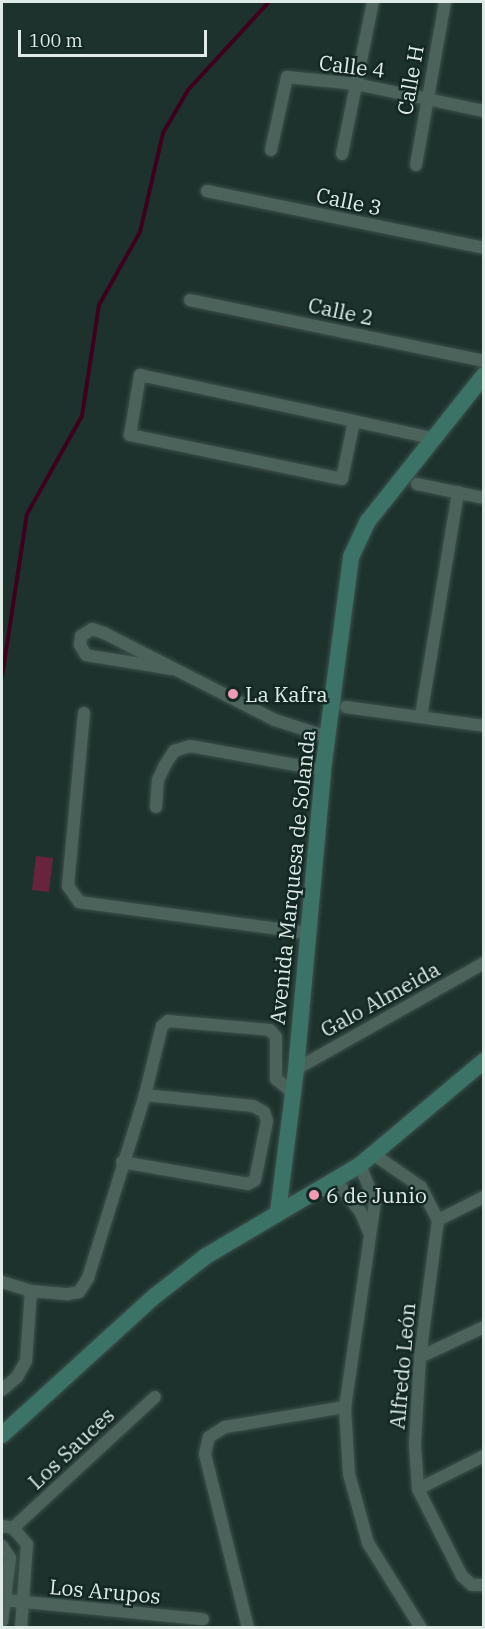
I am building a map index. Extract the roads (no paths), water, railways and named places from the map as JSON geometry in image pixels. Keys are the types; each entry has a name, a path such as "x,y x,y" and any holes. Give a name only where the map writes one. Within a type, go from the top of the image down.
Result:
{"street":[{"path":"342,154 373,2"},
{"name":"Calle H","path":"416,165 426,96 445,2"},
{"name":"Calle 4","path":"272,150 287,77 356,84 426,96 483,111"},
{"name":"Calle 3","path":"207,191 483,248"},
{"name":"Calle 2","path":"190,300 483,361"},
{"path":"354,421 342,479 130,435 140,375 354,421 432,438"},
{"name":"Avenida Marquesa de Solanda","path":"278,1212 296,1069 323,770 351,557 368,520 483,375"},
{"path":"417,484 483,498"},
{"path":"421,716 458,492"},
{"path":"172,669 90,656 81,650 81,636 93,629 275,720 328,737"},
{"path":"346,707 483,726"},
{"path":"84,713 68,886 79,902 309,933"},
{"path":"156,807 158,780 165,765 174,751 190,746 323,770"},
{"name":"Galo Almeida","path":"296,1069 483,963"},
{"path":"2,1282 31,1291 79,1292 88,1278 122,1162 145,1095 162,1026 174,1020 274,1033 276,1079 293,1093"},
{"path":"2,1435 155,1296 206,1256 278,1212 337,1182 483,1061"},
{"path":"122,1162 248,1184 255,1180 267,1121 264,1112 253,1106 145,1095"},
{"path":"366,1160 421,1187 438,1220 483,1197"},
{"path":"366,1160 375,1195 345,1407 349,1474 368,1543 421,1628"},
{"path":"337,1182 360,1211 369,1233"},
{"name":"Alfredo León","path":"438,1220 420,1357 415,1445 418,1489 462,1576 472,1585 483,1585"},
{"path":"2,1390 17,1377 26,1361 31,1291"},
{"path":"420,1357 483,1327"},
{"name":"Los Sauces","path":"7,1527 155,1397"},
{"path":"248,1628 205,1454 209,1437 225,1427 345,1407"},
{"path":"418,1489 483,1456"},
{"path":"7,1527 27,1544 21,1628"},
{"path":"2,1545 10,1558 2,1622"},
{"name":"Los Arupos","path":"4,1600 203,1619"}],"waterway":[{"path":"2,677 27,514 82,416 99,305 140,232 163,133 188,90 269,2"}],"place":[{"name":"La Kafra","path":"233,694"},
{"name":"6 de Junio","path":"314,1195"}]}
